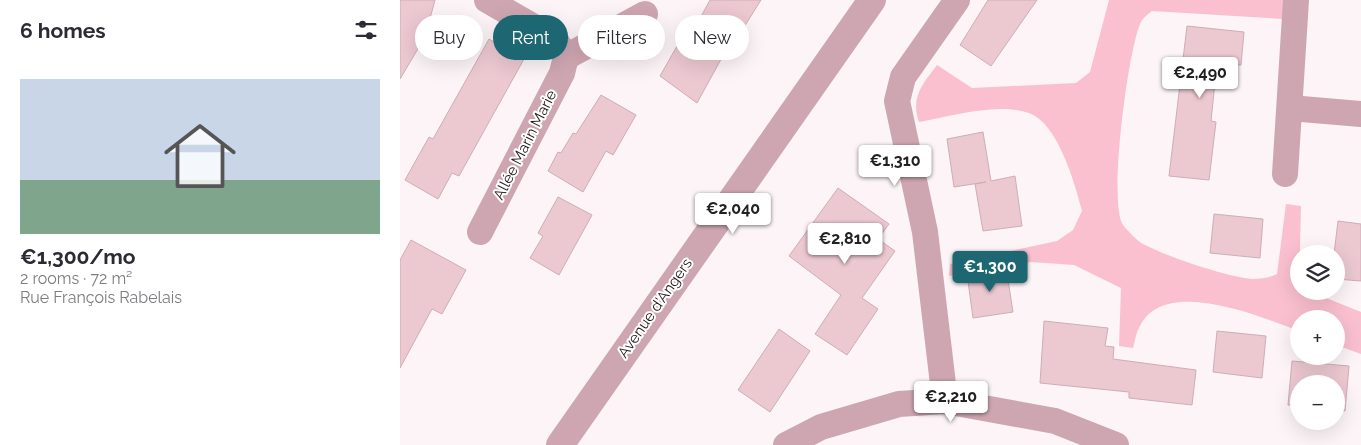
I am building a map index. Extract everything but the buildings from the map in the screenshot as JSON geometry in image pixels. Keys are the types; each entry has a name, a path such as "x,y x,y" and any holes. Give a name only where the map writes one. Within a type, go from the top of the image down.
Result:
{"street":[{"path":"488,0 514,15"},
{"name":"Avenue d'Angers","path":"560,445 872,0"},
{"path":"945,401 925,232 897,101 903,77 957,0"},
{"path":"1285,174 1296,0"},
{"path":"568,56 645,14"},
{"name":"Allée Marin Marie","path":"480,232 562,73 565,60"},
{"path":"1290,108 1361,114"},
{"path":"786,445 821,427 899,404 945,401 1055,421 1116,445"}],"shaded area":[{"path":"1109,0 1284,0 1283,19 1152,11 1143,19 1136,37 1121,125 1118,188 1119,211 1123,225 1143,244 1196,265 1227,274 1255,279 1277,274 1286,204 1301,206 1300,245 1290,245 1290,300 1331,300 1361,312 1361,354 1345,348 1345,310 1290,310 1290,328 1262,317 1215,304 1191,302 1170,304 1152,311 1140,326 1133,348 1119,346 1121,288 1074,265 1031,262 949,276 950,264 1057,241 1073,230 1082,211 1070,171 1057,141 1039,119 1029,113 1017,110 989,109 919,122 916,106 917,98 927,78 937,65 972,88 1076,83 1090,72"}]}
